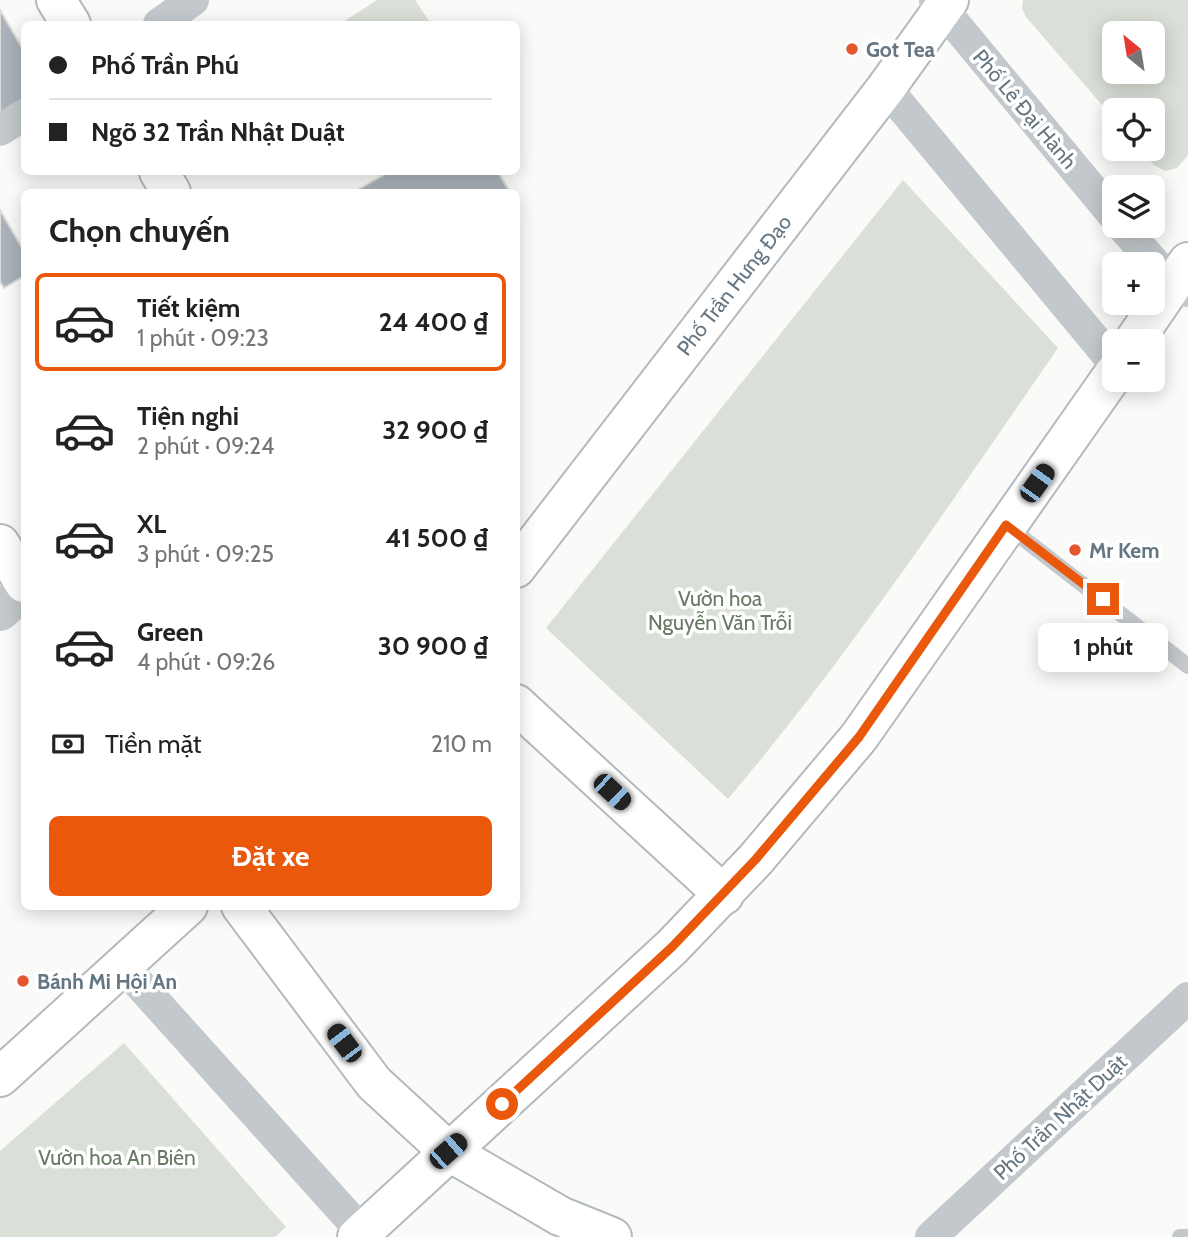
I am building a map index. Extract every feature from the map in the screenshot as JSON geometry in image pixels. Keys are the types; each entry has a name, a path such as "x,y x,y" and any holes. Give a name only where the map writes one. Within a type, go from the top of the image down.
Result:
{"main road":[{"path":"56,0 69,21"},
{"name":"Phố Trần Hưng Đạo","path":"520,563 886,88 942,4"},
{"path":"1143,329 1183,279"},
{"path":"360,1235 448,1151 521,1088 724,895 859,737 1102,390"},
{"path":"0,544 21,578"},
{"path":"520,708 724,895"},
{"path":"0,1077 184,910"},
{"path":"244,910 374,1083 448,1151 560,1216 612,1237"}],"street":[{"path":"163,21 193,0"},
{"name":"Phố Lê Đại Hành","path":"942,4 1102,201"},
{"path":"886,88 1102,348"},
{"path":"0,130 21,117"},
{"path":"1136,238 1183,279"},
{"path":"0,612 21,593"},
{"path":"123,966 360,1235"},
{"name":"Phố Trần Nhật Duật","path":"931,1237 1188,998"}],"lane":[{"path":"1006,525 1188,666"},
{"path":"1180,1237 1188,1237"}],"green space":[{"path":"377,0 415,0 429,21 345,21"},
{"path":"1023,0 1188,0 1188,155 1177,168 1165,171 1150,161 1165,161 1165,98 1102,98 1102,105 1026,17 1022,8"},
{"name":"Vườn hoa Nguyễn Văn Trỗi","path":"903,180 1058,348 857,634 728,799 546,628"},
{"name":"Vườn hoa An Biên","path":"124,1043 286,1227 275,1237 0,1237 0,1151"}],"building":[{"path":"0,10 21,46 21,107 0,118"},
{"path":"384,175 500,175 508,189 359,189"},
{"path":"0,210 21,246 21,278 4,288 0,282"}],"place":[{"name":"Got Tea","path":"852,49"},
{"name":"Mr Kem","path":"1075,550"},
{"name":"Bánh Mi Hội An","path":"23,981"}],"route":[{"path":"502,1104 672,947 756,859 859,737 1006,525 1103,599"}]}
